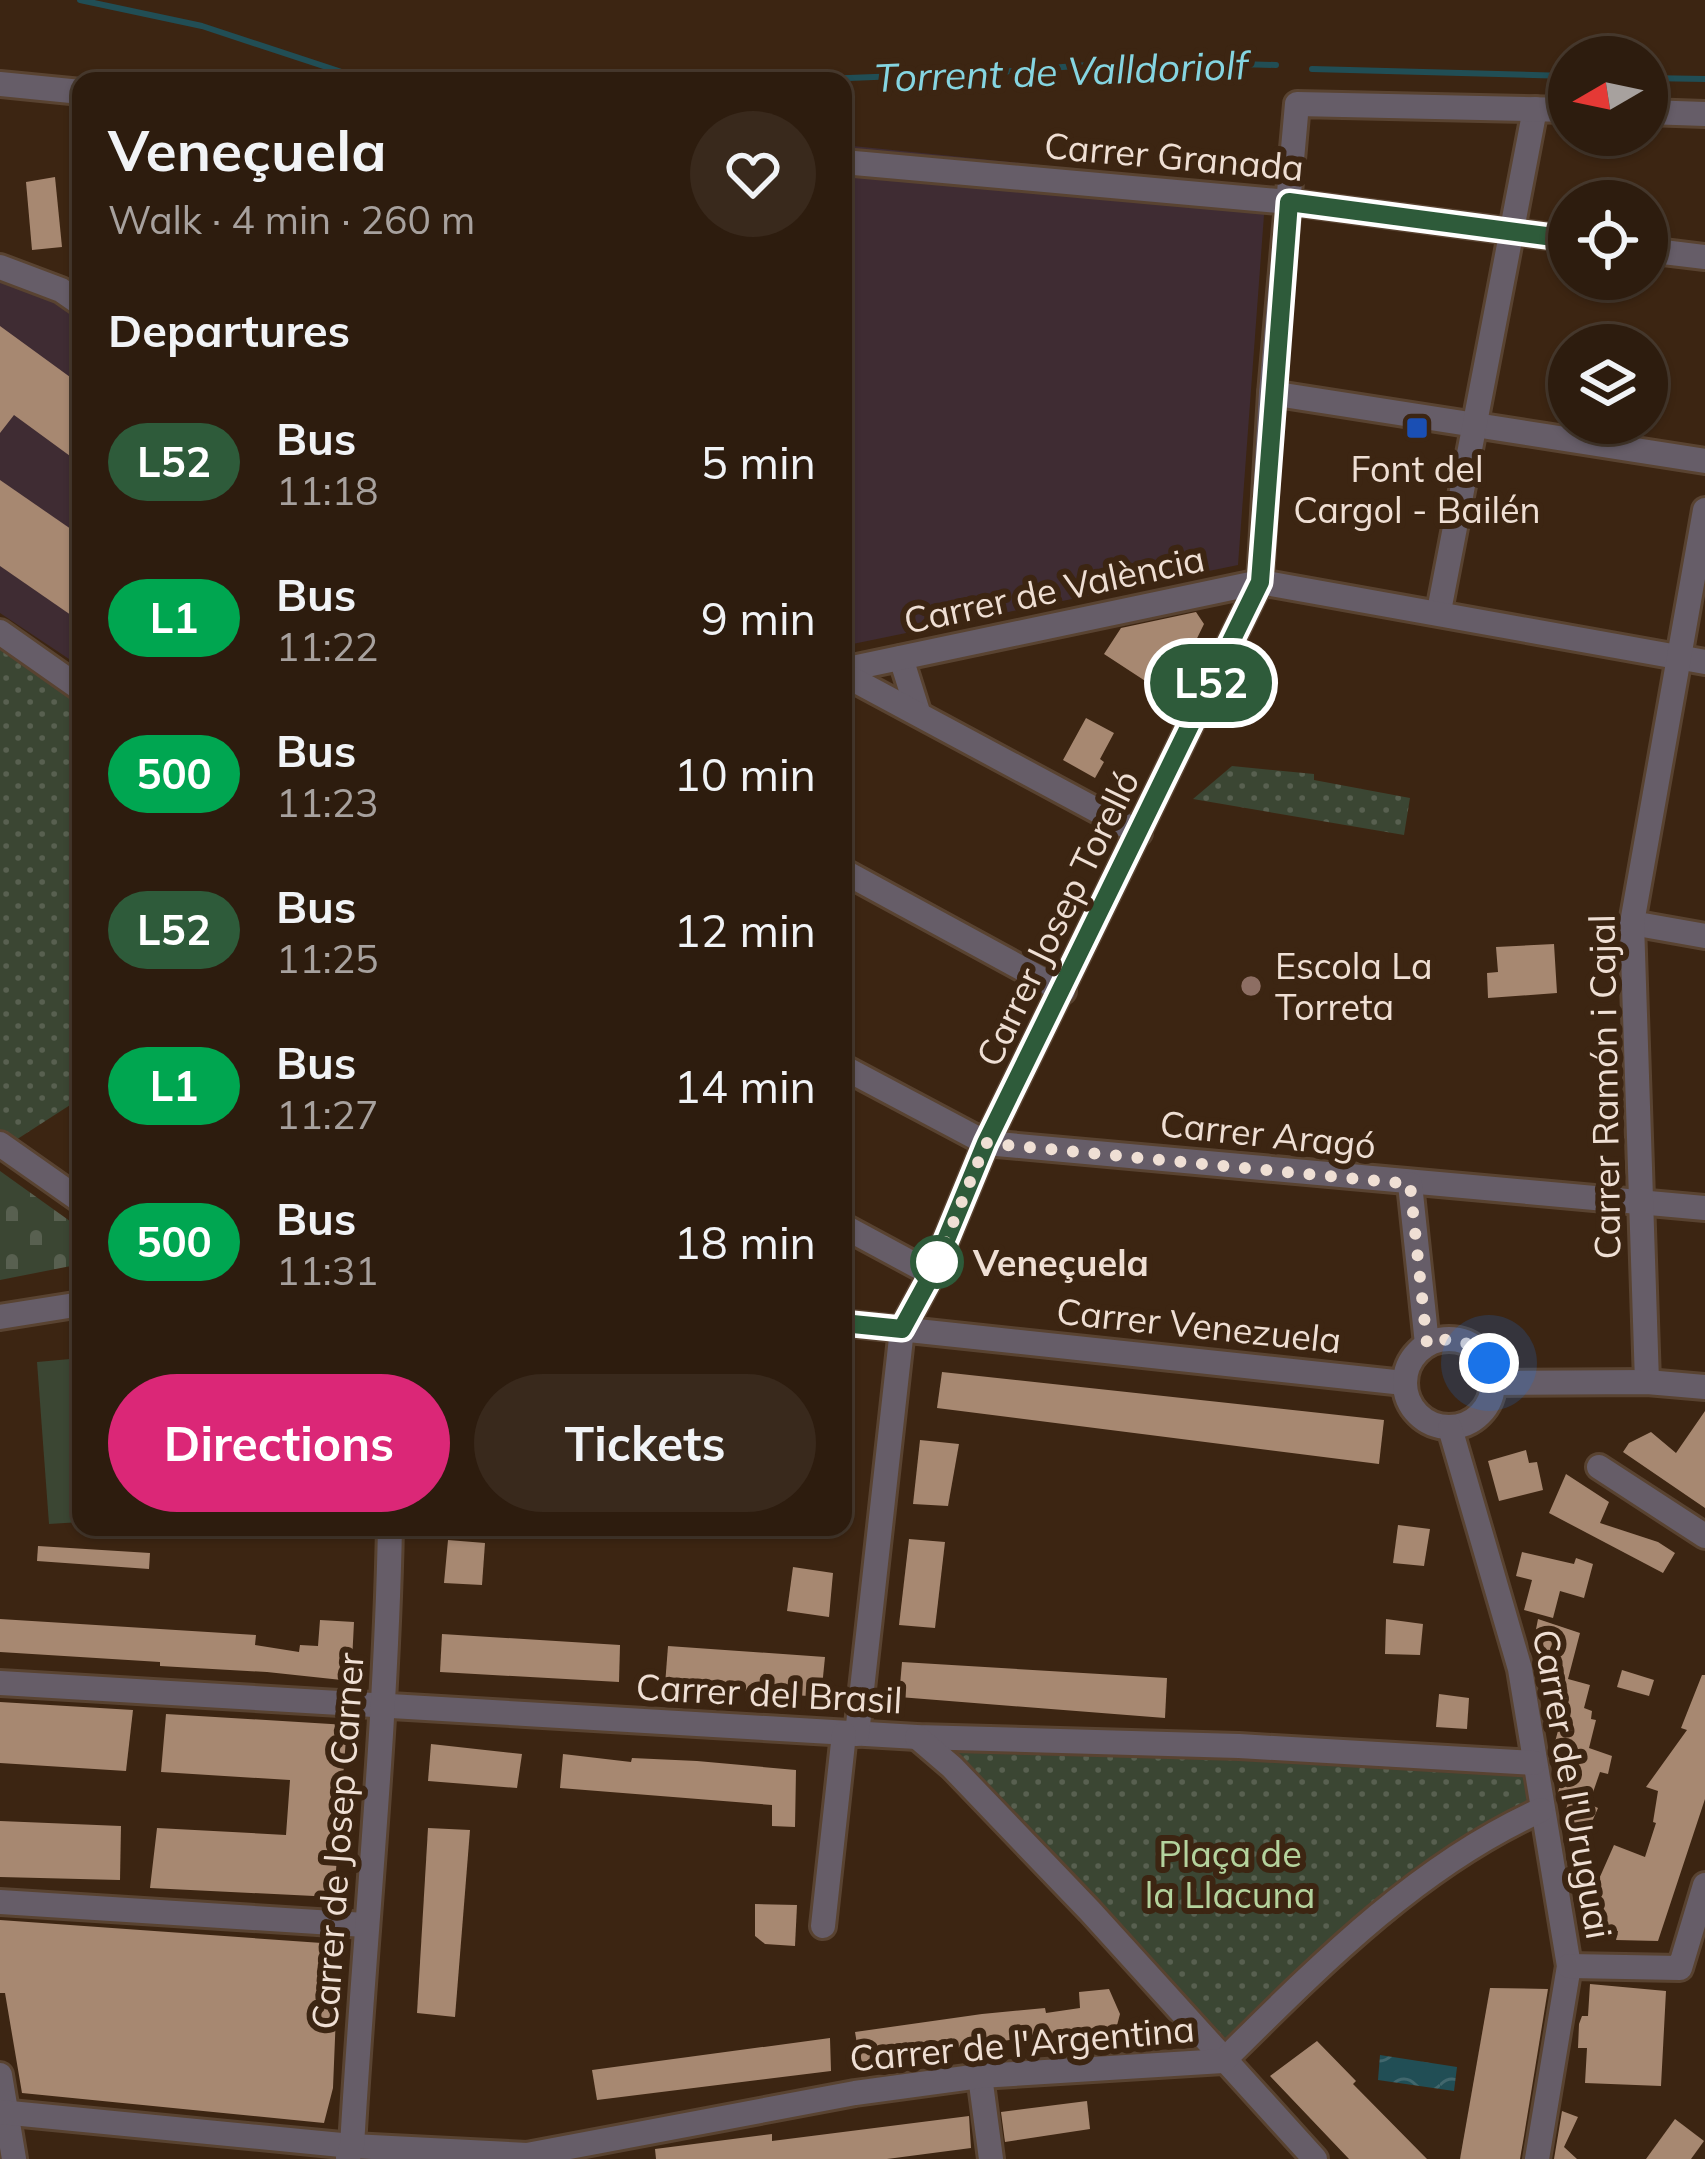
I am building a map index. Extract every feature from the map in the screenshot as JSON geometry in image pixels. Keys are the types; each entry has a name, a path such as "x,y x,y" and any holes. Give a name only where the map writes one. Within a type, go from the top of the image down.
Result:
{"street":[{"path":"0,84 72,91"},
{"name":"Carrer Josep Torelló","path":"902,1329 932,1274 986,1143 1260,582 1271,393 1297,104 1535,109"},
{"path":"1439,611 1535,109 1548,109"},
{"path":"1668,113 1705,114"},
{"name":"Carrer Granada","path":"852,163 1289,202 1548,236"},
{"path":"1668,253 1705,257"},
{"path":"0,267 72,298"},
{"path":"1271,393 1705,461"},
{"name":"Carrer Ramón i Cajal","path":"1647,1382 1633,923 1705,510"},
{"name":"Carrer de València","path":"852,670 1260,582 1705,662"},
{"path":"0,632 72,683"},
{"path":"901,658 917,712"},
{"path":"852,677 1139,832"},
{"path":"852,876 1063,992"},
{"path":"1633,923 1705,936"},
{"name":"Carrer Aragó","path":"852,1071 986,1143 1705,1208"},
{"path":"0,1144 72,1195"},
{"path":"1410,1184 1427,1344"},
{"path":"852,1231 932,1274"},
{"path":"0,1318 72,1306"},
{"name":"Carrer Venezuela","path":"852,1324 1404,1383"},
{"path":"824,1926 902,1329"},
{"path":"1452,1338 1466,1342 1489,1363 1494,1383 1484,1412 1471,1422 1450,1428 1420,1417 1409,1404 1404,1383 1408,1366 1427,1344 1452,1338"},
{"path":"1494,1383 1647,1382 1705,1387"},
{"name":"Carrer de l'Uruguai","path":"1450,1428 1520,1669 1569,1966 1537,2159"},
{"path":"1599,1467 1705,1536"},
{"name":"Carrer de Josep Carner","path":"350,2152 386,1705 390,1536"},
{"name":"Carrer del Brasil","path":"0,1684 916,1738 1239,1746 1534,1763"},
{"path":"916,1738 952,1767 1075,1894 1315,2159"},
{"name":"Carrer de l'Argentina","path":"4,2112 350,2152 527,2157 855,2093 980,2076 1223,2061 1337,1949 1489,1833 1541,1810"},
{"path":"1569,1966 1680,1968 1705,1885"},
{"path":"0,1902 365,1925"},
{"path":"0,2074 14,2159"},
{"path":"980,2076 992,2159"}],"shaded area":[{"path":"852,146 1266,188 1238,565 852,644"},
{"path":"0,262 72,314 72,661 0,613"}],"green space":[{"path":"0,632 72,683 72,1104 5,1147 0,1144"},
{"path":"1232,766 1314,774 1314,780 1410,798 1404,835 1193,799"},
{"path":"0,1171 72,1223 72,1266 0,1280"},
{"path":"72,1359 72,1523 49,1524 37,1362"},
{"name":"Plaça de la Llacuna","path":"917,1738 1534,1763 1541,1810 1489,1833 1223,2061"}],"water":[{"path":"1380,2055 1457,2067 1454,2091 1378,2080"}],"building":[{"path":"55,177 62,247 32,250 26,182"},
{"path":"0,326 72,378 72,457 14,415 0,433"},
{"path":"0,480 72,530 72,616 0,566"},
{"path":"1196,612 1204,624 1182,669 1172,664 1156,688 1104,654 1121,628"},
{"path":"1086,718 1114,733 1095,778 1063,760"},
{"path":"1554,944 1557,993 1488,998 1487,973 1498,972 1496,947"},
{"path":"942,1372 1384,1420 1379,1464 937,1408"},
{"path":"1705,1411 1705,1508 1623,1452 1629,1443 1651,1432 1676,1453"},
{"path":"920,1440 959,1444 948,1506 913,1504"},
{"path":"1526,1450 1529,1463 1537,1462 1543,1490 1499,1501 1488,1461"},
{"path":"1566,1474 1609,1502 1600,1523 1658,1542 1675,1553 1663,1573 1549,1513"},
{"path":"1398,1525 1430,1529 1424,1566 1393,1563"},
{"path":"909,1539 945,1542 935,1628 899,1625"},
{"path":"448,1540 485,1543 482,1585 444,1583"},
{"path":"38,1546 150,1553 149,1569 37,1561"},
{"path":"1522,1552 1593,1564 1584,1598 1560,1591 1553,1618 1524,1610 1532,1580 1516,1576"},
{"path":"793,1567 833,1573 829,1617 787,1611"},
{"path":"0,1619 256,1635 255,1645 299,1652 300,1645 318,1646 320,1620 354,1622 351,1681 0,1652"},
{"path":"1386,1619 1423,1624 1420,1655 1385,1654"},
{"path":"1538,1619 1580,1633 1568,1679 1590,1685 1584,1708 1596,1720 1589,1748 1612,1756 1608,1774 1600,1772 1589,1804 1598,1808 1588,1831 1562,1823 1569,1799 1557,1794 1569,1763 1551,1757 1559,1727 1546,1723 1548,1699 1542,1697 1553,1655 1532,1650"},
{"path":"442,1634 620,1645 619,1682 440,1672"},
{"path":"668,1646 825,1657 821,1697 665,1685"},
{"path":"902,1662 1167,1678 1165,1718 899,1697"},
{"path":"1622,1670 1654,1680 1649,1696 1617,1687"},
{"path":"1702,1675 1705,1799 1658,1941 1616,1940 1618,1931 1584,1931 1583,1914 1578,1912 1585,1888 1590,1890 1594,1877 1599,1879 1614,1845 1645,1857 1656,1823 1658,1791 1646,1787 1687,1730 1681,1728"},
{"path":"1439,1694 1469,1698 1467,1729 1436,1727"},
{"path":"0,1702 133,1710 126,1771 0,1763"},
{"path":"166,1714 347,1725 334,1897 150,1888 157,1828 286,1835 290,1780 161,1772"},
{"path":"431,1744 522,1754 517,1788 428,1781"},
{"path":"563,1754 796,1770 795,1827 772,1826 772,1805 560,1788"},
{"path":"0,1821 121,1826 120,1880 0,1877"},
{"path":"428,1828 470,1830 455,2017 417,2013"},
{"path":"755,1904 797,1905 795,1946 765,1944 755,1936"},
{"path":"0,1920 336,1944 333,2088 324,2123 22,2093 5,1993 0,1993"},
{"path":"1590,1984 1666,1991 1661,2086 1585,2083 1587,2048 1578,2048 1579,2024 1582,2016 1588,2016"},
{"path":"1490,1988 1548,1989 1520,2159 1460,2159"},
{"path":"1109,1989 1120,2014 1115,2033 1058,2041 1057,2033 860,2062 855,2032 982,2014 1080,2008 1079,1992"},
{"path":"830,2038 831,2071 597,2100 592,2070"},
{"path":"1317,2041 1427,2159 1349,2159 1270,2076"},
{"path":"1087,2101 1090,2129 1005,2142 1001,2112"},
{"path":"1562,2111 1578,2117 1564,2147 1577,2159 1554,2159"},
{"path":"969,2116 971,2148 887,2159 656,2159 655,2149 772,2134 772,2141"},
{"path":"1675,2119 1704,2141 1691,2159 1646,2159"}],"waterway":[{"name":"Torrent de Valldoriolf","path":"80,0 202,26 342,72"},
{"name":"Torrent de Valldoriolf","path":"852,78 1138,61 1276,65"},
{"name":"Torrent de Valldoriolf","path":"1312,69 1548,75"},
{"name":"Torrent de Valldoriolf","path":"1668,78 1705,79"}],"bus line":[{"name":"L52","path":"852,1324 902,1329 932,1274 986,1143 1260,582 1289,202 1548,236"}],"place":[{"name":"Font del Cargol - Bailén","path":"1417,428"},
{"name":"Escola La Torreta","path":"1251,986"},
{"name":"Veneçuela","path":"937,1262"}],"route":[{"path":"937,1262 986,1143 1410,1184 1427,1344 1452,1338 1466,1342 1489,1363"}]}
